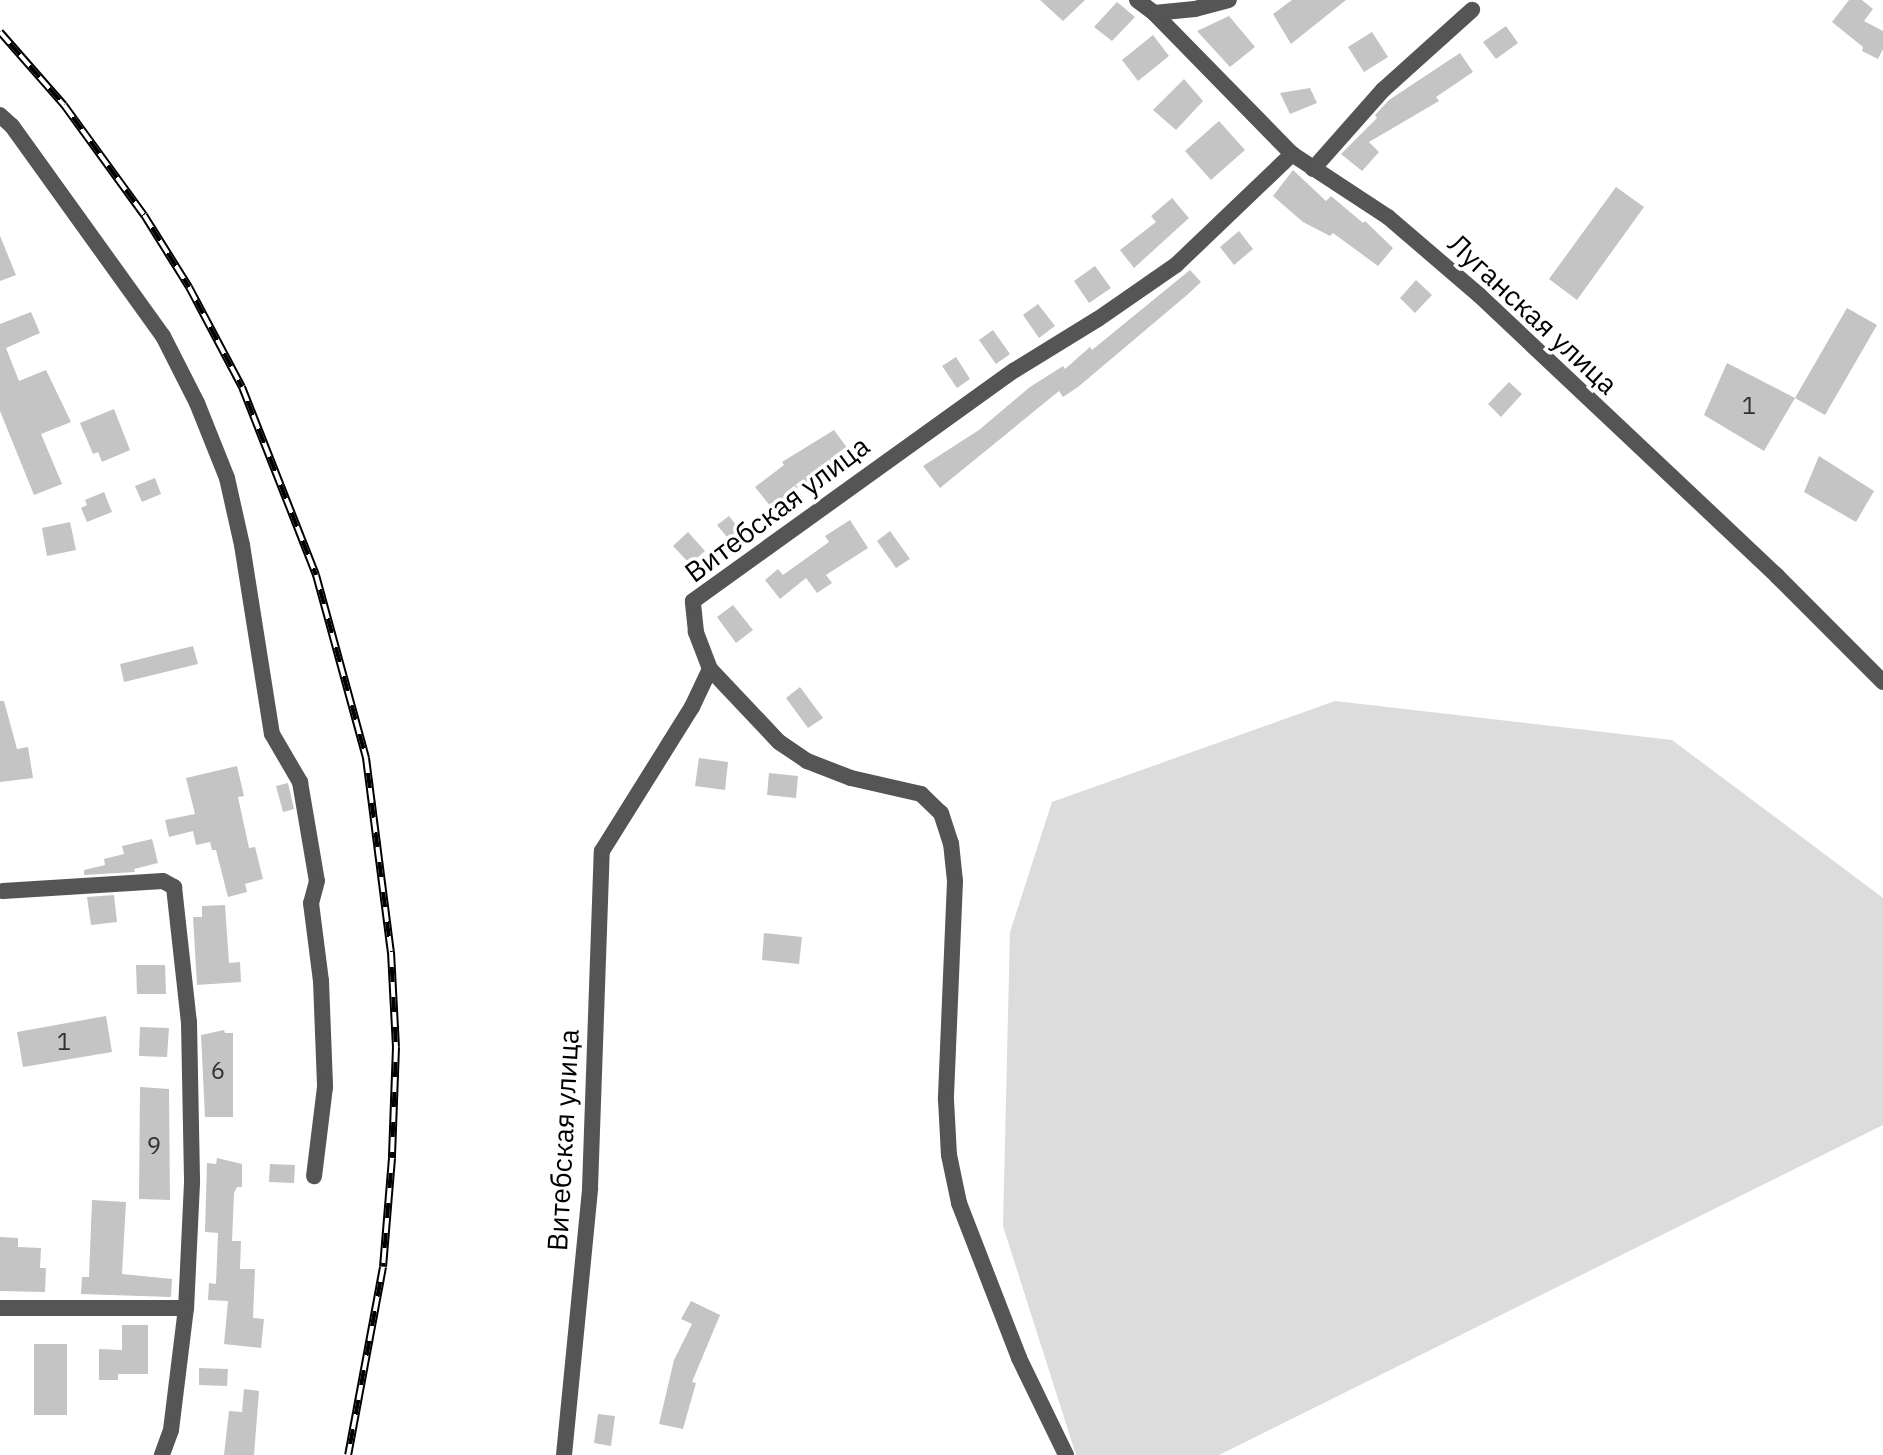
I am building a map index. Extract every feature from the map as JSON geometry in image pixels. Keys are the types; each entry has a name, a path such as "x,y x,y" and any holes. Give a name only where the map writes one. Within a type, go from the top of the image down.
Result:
{"street":[{"name":"Луганская улица","path":"1137,0 1154,13 1292,154 1388,217 1479,295 1777,576 1883,682"},
{"path":"1154,13 1195,9 1229,0"},
{"path":"1313,169 1383,90 1472,10"},
{"path":"0,115 12,126 163,336 197,403 227,478 242,545 272,734 300,782 317,881 311,903 321,981 325,1087 314,1176"},
{"name":"Витебская улица","path":"564,1455 590,1188 602,851 692,707 710,669 696,632 693,601 1003,378 1176,265 1292,154"},
{"path":"710,669 779,742 807,761 851,778 921,794 941,813 951,843 955,881 946,1100 949,1155 959,1203 1019,1358 1066,1455"},
{"path":"3,891 163,881 174,887 189,1022 192,1183 186,1308 171,1430 162,1455"},
{"path":"0,1308 186,1308"}],"shaded area":[{"path":"1335,701 1672,740 1883,898 1883,1125 1219,1455 1076,1455 1003,1226 1010,932 1052,802"}],"building":[{"path":"1040,0 1085,0 1063,21"},
{"path":"1292,0 1346,0 1291,44 1273,14"},
{"path":"1849,0 1862,0 1873,9 1864,21 1883,31 1883,49 1878,59 1862,51 1863,47 1832,22"},
{"path":"1117,2 1135,17 1112,41 1094,27"},
{"path":"1229,16 1255,47 1230,67 1197,31"},
{"path":"1506,26 1518,43 1496,59 1483,42"},
{"path":"1372,32 1388,57 1364,72 1348,47"},
{"path":"1153,35 1169,56 1138,81 1122,60"},
{"path":"1460,53 1473,72 1436,97 1439,101 1369,142 1379,152 1362,171 1341,154 1377,118 1375,115 1389,100"},
{"path":"1184,79 1203,101 1176,130 1153,110"},
{"path":"1310,88 1317,103 1290,114 1280,93"},
{"path":"1219,121 1245,150 1211,180 1185,151"},
{"path":"1293,170 1326,201 1331,196 1363,223 1365,221 1393,248 1378,266 1333,233 1330,236 1303,222 1273,196"},
{"path":"1616,187 1644,207 1577,300 1549,279"},
{"path":"1172,198 1189,218 1134,268 1120,250 1156,222 1151,216"},
{"path":"1239,231 1253,249 1234,265 1220,247"},
{"path":"0,236 16,275 0,281"},
{"path":"1095,266 1111,288 1089,303 1074,281"},
{"path":"1190,270 1201,282 1187,295 1078,387 1063,397 1059,391 940,488 923,466 979,430 1030,387 1063,366 1065,369 1090,347 1092,350"},
{"path":"1416,280 1432,295 1415,313 1400,298"},
{"path":"1038,304 1055,326 1039,338 1023,315"},
{"path":"1847,308 1877,325 1825,415 1795,398"},
{"path":"31,312 40,333 6,348 19,381 46,370 71,422 41,434 62,484 34,495 0,411 0,324"},
{"path":"993,330 1010,354 996,364 979,340"},
{"path":"956,357 970,379 957,388 942,366"},
{"path":"1727,363 1795,398 1764,451 1704,415"},
{"path":"1509,382 1522,394 1501,417 1488,404"},
{"path":"114,409 130,450 102,462 98,452 93,454 80,423"},
{"path":"834,430 853,456 801,489 799,486 771,507 755,487 784,465 782,462"},
{"path":"1819,456 1874,491 1856,522 1804,492"},
{"path":"155,478 161,494 142,502 135,486"},
{"path":"104,492 112,512 87,522 81,508 87,505 85,500"},
{"path":"729,516 743,534 732,543 717,525"},
{"path":"850,520 868,548 826,575 832,583 817,593 806,578 780,599 765,580 778,569 783,575 829,542 825,536"},
{"path":"70,522 76,550 47,556 42,528"},
{"path":"890,531 910,559 896,568 877,541"},
{"path":"688,532 705,551 690,564 673,546"},
{"path":"733,605 753,630 736,643 717,617"},
{"path":"193,646 198,664 124,682 120,664"},
{"path":"800,687 823,718 808,728 786,698"},
{"path":"0,701 4,701 17,749 28,747 33,778 0,782"},
{"path":"699,758 728,762 725,790 695,786"},
{"path":"237,766 244,796 238,797 249,848 255,847 263,879 245,884 247,892 228,897 216,850 212,850 210,842 196,845 193,831 169,837 165,820 195,814 186,778"},
{"path":"769,773 798,776 796,798 767,795"},
{"path":"288,783 294,809 283,812 276,786"},
{"path":"152,839 158,863 134,869 135,872 84,875 84,870 105,865 104,859 124,854 122,846"},
{"path":"114,895 117,922 91,925 87,897"},
{"path":"225,905 229,963 240,962 241,982 197,985 193,917 202,917 202,906"},
{"path":"764,933 802,937 799,964 762,960"},
{"path":"136,965 165,965 166,994 137,994"},
{"path":"106,1016 112,1052 23,1067 17,1032"},
{"path":"140,1027 169,1028 167,1057 139,1056"},
{"path":"224,1030 225,1033 233,1033 233,1117 205,1117 201,1035"},
{"path":"140,1087 169,1089 170,1200 139,1199"},
{"path":"217,1158 242,1164 242,1187 237,1187 234,1193 232,1241 241,1241 240,1269 255,1269 253,1318 264,1319 261,1348 224,1344 228,1301 208,1300 209,1283 216,1284 218,1233 205,1232 207,1163 216,1164"},
{"path":"270,1164 295,1165 294,1183 269,1182"},
{"path":"92,1200 126,1202 122,1274 172,1279 171,1297 81,1294 82,1277 89,1277"},
{"path":"0,1237 18,1238 18,1247 41,1248 40,1268 46,1268 45,1292 0,1291"},
{"path":"691,1301 720,1315 692,1382 696,1383 683,1429 659,1424 674,1360 692,1324 681,1319"},
{"path":"122,1325 148,1325 148,1374 118,1374 118,1380 99,1380 99,1349 122,1350"},
{"path":"34,1344 67,1344 67,1415 34,1415"},
{"path":"199,1368 228,1369 227,1386 199,1385"},
{"path":"244,1389 259,1391 254,1455 224,1455 229,1411 242,1412"},
{"path":"598,1414 615,1416 611,1446 594,1443"}],"railway":[{"path":"0,32 64,105 144,215 189,287 242,387 316,575 366,758 391,952 396,1047 392,1158 383,1267 348,1455"}]}
